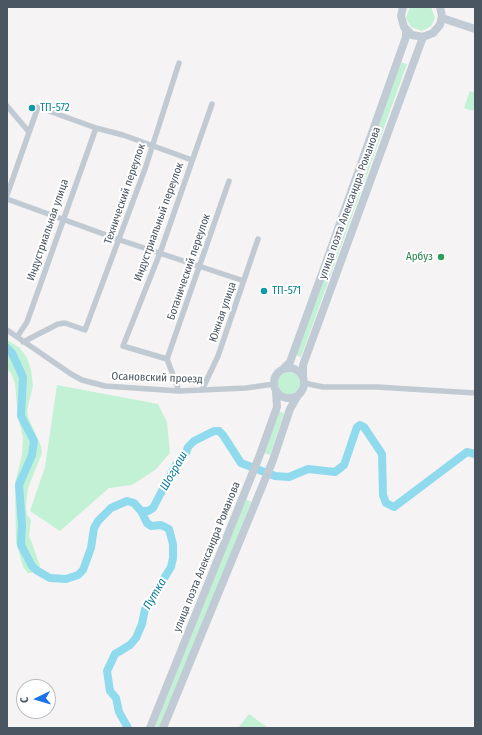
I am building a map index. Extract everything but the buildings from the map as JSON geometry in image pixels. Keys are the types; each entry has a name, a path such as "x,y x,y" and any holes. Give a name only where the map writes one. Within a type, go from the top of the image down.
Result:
{"main road":[{"path":"403,7 401,20 406,30 412,35 423,37 436,31 442,18 440,7"},
{"path":"442,18 475,29"},
{"name":"улица поэта Александра Романова","path":"283,369 290,362 406,37 406,30"},
{"name":"улица поэта Александра Романова","path":"304,380 302,365 423,37"},
{"path":"163,728 273,460 290,409 303,389 304,380 296,370 283,369 276,375 275,388 285,398 291,398 298,395"},
{"name":"улица поэта Александра Романова","path":"150,728 259,456 277,407 275,388"}],"street":[{"name":"Технический переулок","path":"23,342 58,324 65,323 85,330 120,240 179,63"},
{"name":"Индустриальный переулок","path":"166,359 123,346 160,253 212,104"},
{"path":"7,106 29,132"},
{"path":"7,195 38,107 192,160"},
{"name":"Индустриальная улица","path":"17,337 27,322 96,128"},
{"name":"Ботанический переулок","path":"166,359 230,181"},
{"path":"7,199 63,218 120,240 244,281"},
{"name":"Южная улица","path":"202,390 218,356 258,239"},
{"name":"Осановский проезд","path":"7,330 60,368 87,381 105,386 179,391 275,388"},
{"path":"166,359 179,391"},
{"path":"304,380 323,387 377,387 475,394"}],"green space":[{"path":"410,7 431,7 435,18 431,26 422,31 411,27 406,18"},
{"path":"400,62 407,64 301,357 295,355"},
{"path":"470,91 475,93 475,105 473,111 464,108"},
{"path":"7,340 20,348 27,358 31,370 33,386 27,410 28,417 41,446 42,453 28,488 26,505 27,515 31,520 29,535 40,566 39,570 31,573 28,573 23,567 16,542 15,483 22,455 23,437 18,418 15,384 11,373 7,369"},
{"path":"289,372 297,375 300,383 297,391 289,394 281,391 278,383 281,375"},
{"path":"57,385 158,404 167,422 170,453 155,470 132,485 109,488 60,531 30,511 45,467"},
{"path":"278,411 284,413 270,455 264,453"},
{"path":"246,499 251,502 161,728 154,728"},
{"path":"249,714 268,728 238,728"}],"waterway":[{"name":"Шограш","path":"7,348 12,353 23,377 21,416 34,441 32,455 19,485 22,525 21,545 32,566 50,578 66,579 78,575 83,570 91,548 94,528 98,521 111,508 127,501 134,503 141,511 148,511 153,508 175,466 186,453 188,447 194,441 214,431 219,431 223,435 241,463 275,476 289,477 308,469 335,472 344,465 357,427 360,425 364,427 382,454 383,495 386,503 394,507 467,452 475,454"},
{"name":"Путка","path":"128,728 119,712 116,698 110,691 107,671 115,654 130,645 136,638 142,624 145,609 171,567 173,558 173,544 169,529 161,525 151,526 147,523 141,511"}],"place":[{"name":"ТП-572","path":"32,108"},
{"name":"Арбуз","path":"441,257"},
{"name":"ТП-571","path":"264,291"}]}
